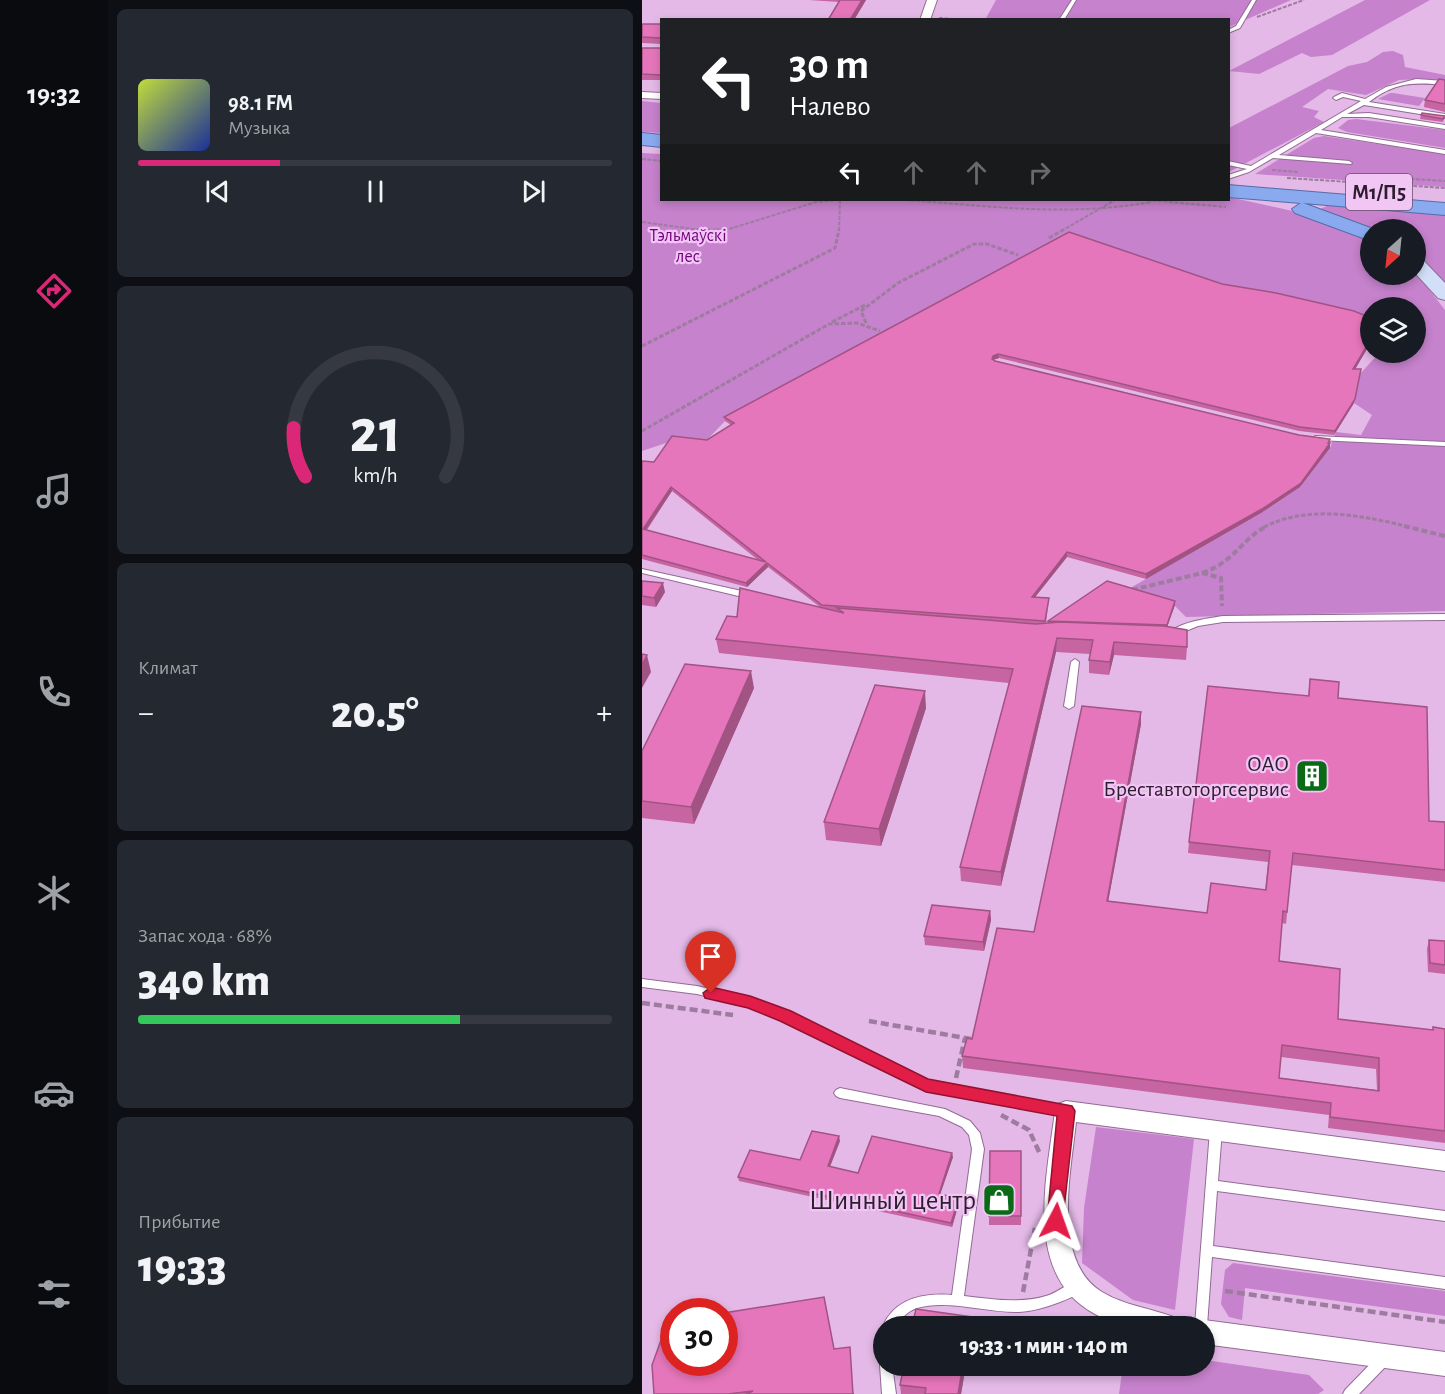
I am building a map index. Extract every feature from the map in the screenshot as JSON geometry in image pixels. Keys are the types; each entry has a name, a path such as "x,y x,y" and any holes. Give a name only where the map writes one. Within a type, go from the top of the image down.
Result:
{"highway":[{"path":"642,140 660,141"},
{"path":"642,149 660,151"},
{"name":"М1/П5","path":"1230,182 1445,197"},
{"path":"1230,193 1323,215 1360,230"},
{"name":"М1/П5","path":"1230,193 1445,209"}],"main road":[{"path":"1426,274 1445,294"}],"street":[{"path":"926,18 932,0"},
{"path":"642,95 660,96"},
{"path":"1123,1316 1104,1308 1076,1287 1063,1265 1056,1240 1057,1197 1066,1111 1445,1161"},
{"path":"1215,1333 1445,1364"}],"lane":[{"path":"1062,18 1074,0"},
{"path":"1230,31 1238,27 1254,0"},
{"path":"1230,176 1251,168 1388,88 1406,82 1445,83"},
{"path":"1336,98 1342,95 1365,102 1445,116"},
{"path":"1341,116 1369,115 1445,127"},
{"path":"1316,131 1445,152"},
{"path":"1272,156 1349,163"},
{"path":"1230,163 1251,168"},
{"path":"1311,437 1445,444"},
{"path":"642,571 757,598"},
{"path":"1160,635 1170,635 1182,627 1198,622 1223,619 1445,617"},
{"path":"1069,706 1075,662"},
{"path":"642,983 697,990 750,1002 797,1021 933,1088 1066,1111"},
{"path":"840,1093 941,1112 966,1124 974,1133 978,1149 957,1301"},
{"path":"1203,1316 1216,1130"},
{"path":"1212,1185 1445,1216"},
{"path":"1208,1251 1445,1283"},
{"path":"896,1316 910,1304 935,1299 1020,1306 1046,1304 1076,1287"},
{"path":"1350,1394 1386,1356"},
{"path":"887,1376 889,1394"}],"path":[{"path":"1238,27 1259,16 1304,0"},
{"path":"642,159 660,161"},
{"path":"1280,179 1445,188"},
{"path":"642,222 693,229 726,230 816,202 828,201"},
{"path":"642,345 835,248 840,238 837,215 839,201"},
{"path":"934,201 963,202 1008,209 1096,211 1159,201"},
{"path":"1049,238 1113,201"},
{"path":"642,431 867,304 898,284 974,244 987,244 1018,255"},
{"path":"866,324 861,315 867,304"},
{"path":"829,324 847,322 866,324 879,331"},
{"path":"1132,590 1221,567 1254,533 1279,520 1322,513 1380,520 1445,536"},
{"path":"1202,573 1221,578 1223,619"},
{"path":"642,1003 737,1015"},
{"path":"868,1021 980,1041"},
{"path":"956,1078 965,1038"},
{"path":"998,1113 1029,1130 1042,1159"},
{"path":"1018,1316 1035,1226"},
{"path":"1225,1291 1445,1322"}],"green space":[{"path":"996,0 1291,0 1230,27 1230,18 986,18"},
{"path":"1365,0 1430,0 1332,55 1311,57 1302,53 1259,74 1230,70"},
{"path":"1393,51 1403,55 1405,67 1445,75 1445,81 1399,80 1366,95 1328,89 1302,107 1319,111 1314,117 1324,122 1230,171 1230,127 1348,66 1367,62 1383,52"},
{"path":"1390,93 1425,98 1419,106 1378,99"},
{"path":"642,101 660,103 660,133 642,132"},
{"path":"1356,119 1445,130 1445,148 1347,132 1338,128 1348,120"},
{"path":"1324,136 1445,154 1445,187 1255,174 1314,138"},
{"name":"Тэльмаўскі лес","path":"642,153 660,154 660,201 1230,201 1230,197 1297,212 1360,237 1360,285 1425,285 1445,310 1445,611 1186,617 1174,605 1125,591 1261,513 1300,487 1330,448 1336,432 1361,435 1372,415 1354,403 1360,374 1370,363 1426,363 1426,297 1360,297 1360,319 1222,288 725,421 703,444 672,441 642,451"},
{"path":"1329,205 1445,213 1445,283 1426,265 1426,219 1360,219 1360,225 1320,209"},
{"path":"1096,1127 1194,1139 1175,1310 1133,1300 1082,1263 1084,1208"},
{"path":"1233,1263 1445,1291 1445,1316 1245,1288 1242,1320 1229,1317 1221,1304 1225,1270"},
{"path":"1215,1361 1309,1375 1324,1390 1318,1394 1119,1394 1121,1376 1215,1376"}],"building":[{"path":"840,0 862,0 851,18 829,18"},
{"path":"642,24 660,24 660,38 642,37"},
{"path":"642,48 660,48 660,75 642,74"},
{"path":"1439,79 1445,80 1445,104 1425,100"},
{"path":"1422,113 1445,116 1443,119 1421,115"},
{"path":"1069,232 1222,284 1276,293 1360,313 1360,357 1353,369 1361,369 1355,399 1335,431 1300,427 998,354 993,356 992,359 995,361 1299,435 1330,439 1328,443 1330,443 1301,483 1262,509 1146,574 1067,552 1032,597 1049,598 1045,621 822,605 767,563 746,583 642,555 642,461 654,462 672,436 707,440 734,423 724,417","holes":["671,487 766,562 643,529"]},
{"path":"642,581 663,583 654,598 642,596"},
{"path":"1107,581 1175,601 1167,625 1048,621"},
{"path":"740,588 844,613 837,608 1036,624 1060,622 1164,626 1187,630 1187,647 1114,642 1110,662 1089,660 1093,640 1057,638 1001,872 960,867 1013,669 716,639 727,616 737,617"},
{"path":"642,654 647,655 642,665"},
{"path":"685,664 751,671 691,807 642,801 642,751"},
{"path":"1310,679 1339,682 1338,698 1427,707 1429,821 1445,822 1445,870 1293,853 1287,912 1283,911 1279,961 1340,969 1338,1019 1433,1030 1433,1027 1445,1029 1445,1131 1330,1117 1331,1103 962,1056 967,1038 972,1039 997,928 1034,932 1082,706 1141,712 1107,901 1207,913 1211,883 1266,890 1270,851 1189,842 1208,686 1309,696","holes":["1282,1045 1379,1058 1379,1091 1279,1078"]},
{"path":"875,685 925,691 879,829 824,822"},
{"path":"932,905 990,911 983,942 924,936"},
{"path":"1429,940 1445,941 1445,965 1430,963"},
{"path":"812,1131 839,1136 828,1166 858,1173 872,1136 952,1153 939,1194 959,1198 951,1223 738,1177 750,1150 800,1160"},
{"path":"990,1151 1021,1151 1021,1216 989,1216"},
{"path":"824,1297 834,1349 850,1347 853,1394 746,1394 753,1391 728,1394 654,1394 652,1365 660,1343 660,1376 738,1376 738,1311"},
{"path":"916,1309 965,1316 914,1316"},
{"path":"902,1376 961,1376 958,1394 925,1394 926,1388 900,1385"}],"place":[{"name":"ОАО Бреставтоторгсервис","path":"1312,776"},
{"name":"Шинный центр","path":"999,1200"}],"route":[{"path":"711,993 750,1002 797,1021 910,1078 941,1090 1066,1111 1056,1221"}]}
